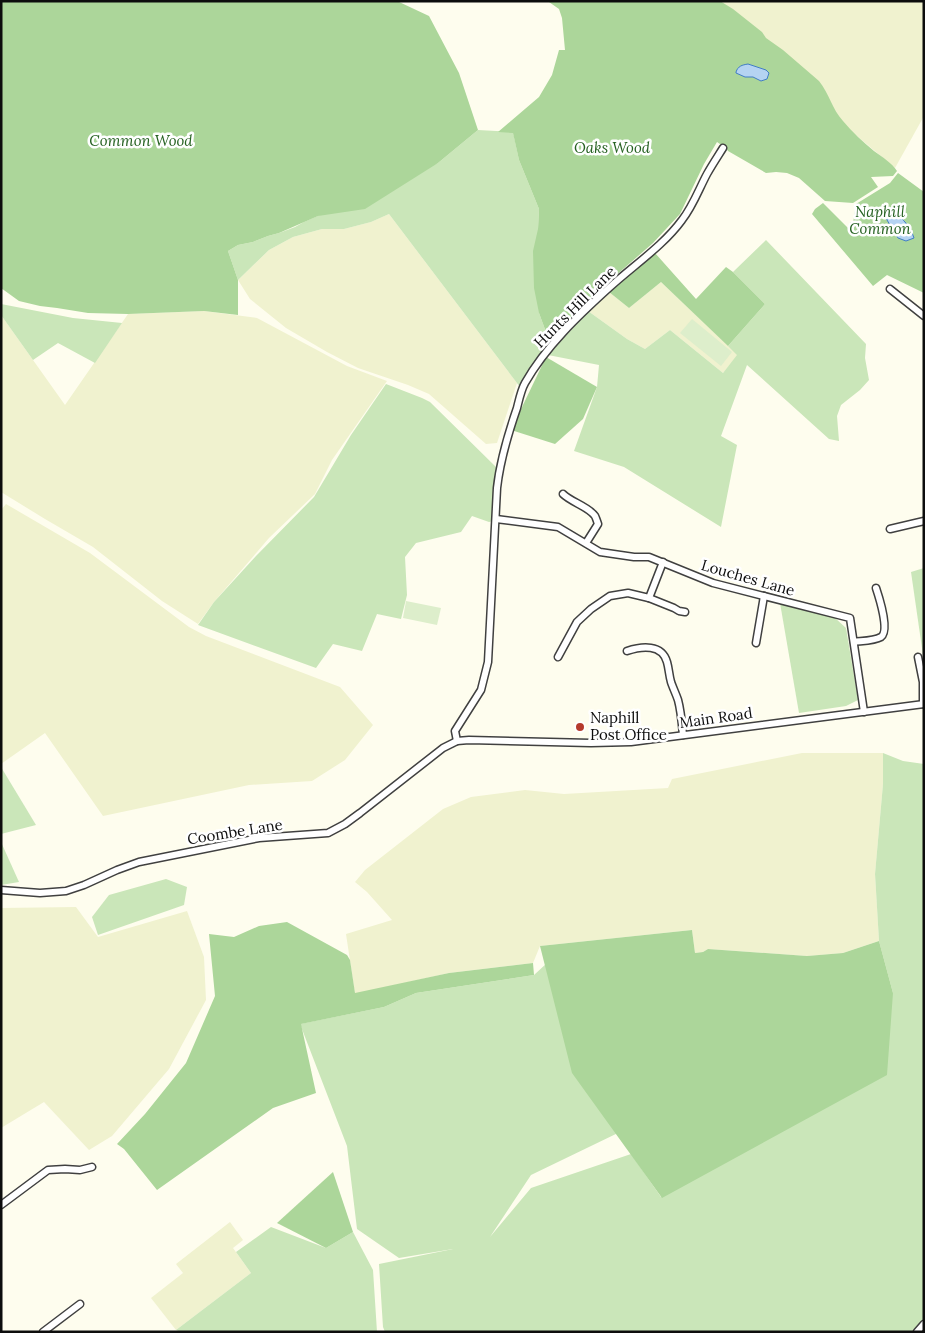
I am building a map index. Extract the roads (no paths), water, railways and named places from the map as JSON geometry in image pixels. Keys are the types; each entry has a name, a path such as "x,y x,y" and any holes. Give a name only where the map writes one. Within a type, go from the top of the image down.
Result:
{"street":[{"name":"Hunts Hill Lane","path":"454,742 455,731 481,690 488,662 499,471 525,384 538,363 576,320 610,287 660,244 682,221 723,148"},
{"path":"890,289 924,316"},
{"path":"563,494 594,515 598,524 586,543"},
{"name":"Louches Lane","path":"496,518 558,526 600,552 634,557 649,557 713,583 850,618 864,712"},
{"path":"890,529 924,521"},
{"path":"649,598 663,562"},
{"path":"854,642 880,638 884,634 885,629 880,599 876,588"},
{"path":"558,657 577,622 591,609 610,596 628,593 649,598 685,612"},
{"path":"756,643 764,596"},
{"path":"627,651 651,648 658,650 664,655 668,664 669,678 678,699 683,735"},
{"path":"918,657 923,682 923,704"},
{"name":"Main Road","path":"454,742 469,740 631,742 923,704"},
{"name":"Coombe Lane","path":"1,890 40,893 66,891 139,862 259,838 328,833 345,824 454,742"},
{"path":"1,1205 48,1170 80,1170 92,1167"},
{"path":"42,1332 80,1304"},
{"path":"917,1332 924,1324"}],"water":[{"path":"748,64 766,70 769,73 767,79 761,81 736,73 739,67"},
{"path":"894,212 911,230 914,238 906,241 898,238 887,220 886,214"}],"place":[{"name":"Naphill Post Office","path":"580,727"}],"park label":[{"name":"Common Wood","path":"141,141"},
{"name":"Oaks Wood","path":"612,148"},
{"name":"Naphill Common","path":"880,220"}]}
